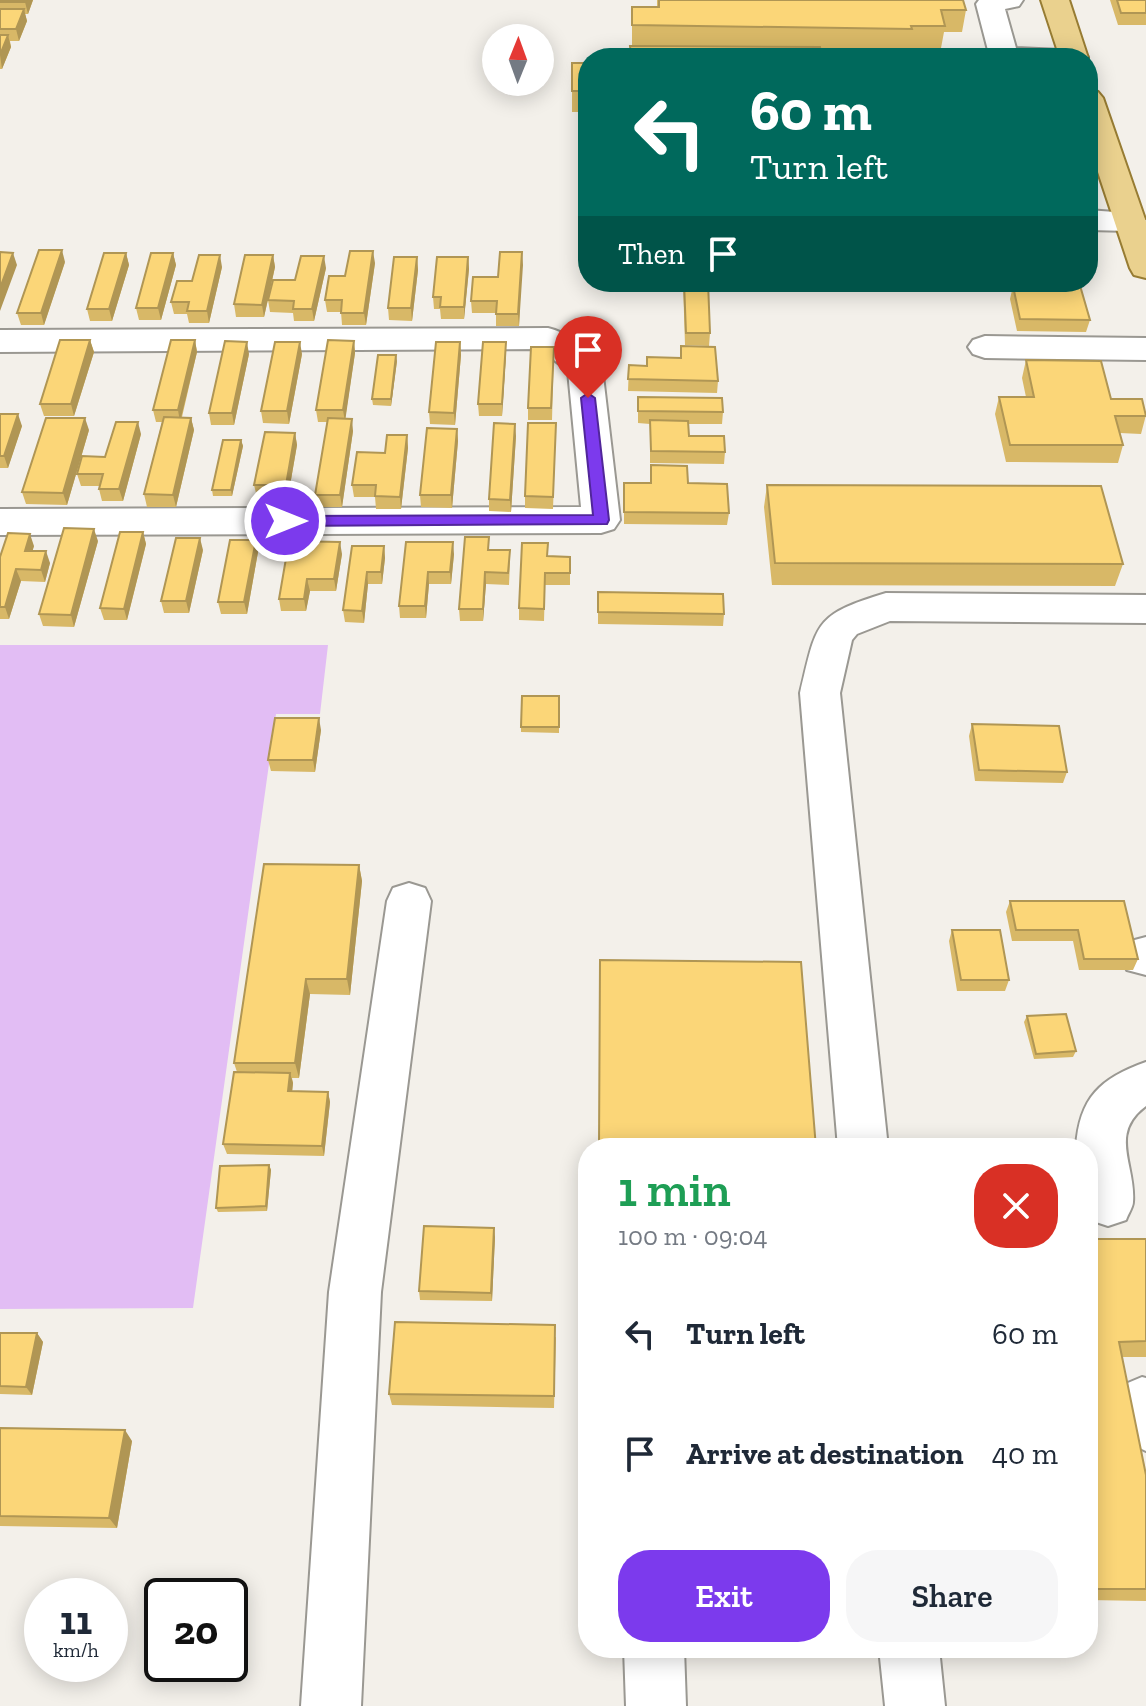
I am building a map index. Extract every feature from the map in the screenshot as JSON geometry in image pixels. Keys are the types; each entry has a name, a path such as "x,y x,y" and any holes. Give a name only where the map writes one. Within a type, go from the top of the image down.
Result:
{"main road":[{"path":"1055,0 1071,48"},
{"path":"1098,129 1146,266"}],"lane":[{"path":"1001,48 990,4 1009,0"},
{"path":"1098,220 1130,221"},
{"path":"0,341 548,338 585,367 601,520 0,522"},
{"path":"985,347 1146,349"},
{"path":"862,1138 820,693 833,637 843,624 886,607 1146,609"},
{"path":"331,1706 355,1292 409,901"},
{"path":"1108,1203 1101,1123 1113,1101 1146,1083"},
{"path":"654,1658 656,1706"},
{"path":"910,1658 915,1706"}],"shaded area":[{"path":"0,645 328,645 320,714 276,714 193,1308 0,1309"}],"building":[{"path":"0,0 26,0 0,2"},
{"path":"659,0 963,0 966,10 941,10 945,26 911,26 912,29 632,25 632,7 659,7"},
{"path":"1117,0 1146,0 1146,13 1121,13"},
{"path":"0,9 24,9 16,29 0,29"},
{"path":"0,35 8,35 0,55"},
{"path":"630,46 820,48 630,48"},
{"path":"572,63 578,63 578,91 572,91"},
{"path":"39,250 62,250 41,313 17,313"},
{"path":"350,251 373,251 364,313 341,313 342,300 325,300 329,276 345,276"},
{"path":"0,252 13,253 0,288"},
{"path":"500,252 522,252 518,314 496,314 497,301 471,301 473,277 498,277"},
{"path":"104,253 126,253 109,309 87,309"},
{"path":"151,253 173,253 158,308 136,308"},
{"path":"199,255 220,255 207,311 187,311 189,302 171,302 177,281 192,281"},
{"path":"245,255 273,255 262,305 234,304"},
{"path":"301,256 324,256 312,309 293,309 294,301 268,300 273,280 295,280"},
{"path":"394,257 417,257 411,308 388,308"},
{"path":"437,257 468,257 464,307 440,307 441,297 433,297"},
{"path":"684,292 708,292 710,333 686,333"},
{"path":"1014,292 1082,292 1090,320 1020,319"},
{"path":"60,340 90,340 71,404 40,404"},
{"path":"171,340 195,340 178,410 153,410"},
{"path":"328,340 354,341 343,410 316,410"},
{"path":"225,341 247,342 232,413 209,413"},
{"path":"275,342 300,342 287,411 261,411"},
{"path":"436,342 460,342 454,413 429,412"},
{"path":"483,342 506,342 502,404 478,404"},
{"path":"681,346 715,347 718,381 628,379 629,365 647,366 647,357 681,358"},
{"path":"531,347 554,347 551,408 528,408"},
{"path":"378,355 396,355 391,399 372,399"},
{"path":"1026,360 1101,361 1111,399 1142,399 1146,416 1115,416 1123,445 1010,445 999,397 1034,397"},
{"path":"638,397 722,398 723,412 638,411"},
{"path":"0,414 18,414 4,456 0,456"},
{"path":"164,417 191,418 173,495 144,494"},
{"path":"46,418 85,418 63,493 22,492"},
{"path":"328,418 352,419 340,495 315,495"},
{"path":"650,420 688,421 689,436 724,436 725,452 651,451"},
{"path":"116,422 138,422 119,489 99,489 103,474 77,474 82,456 105,457"},
{"path":"494,423 515,424 510,500 489,499"},
{"path":"528,423 556,423 553,497 525,496"},
{"path":"427,428 457,429 451,495 420,495"},
{"path":"265,432 295,433 286,485 254,485"},
{"path":"387,435 407,435 400,497 375,496 376,485 352,485 357,452 385,453"},
{"path":"223,440 241,440 231,490 212,490"},
{"path":"651,465 687,466 688,483 727,484 729,513 624,512 624,483 651,483"},
{"path":"767,485 1101,486 1123,564 775,563"},
{"path":"64,528 94,529 71,615 39,614"},
{"path":"120,532 143,532 124,609 100,608"},
{"path":"8,533 30,534 25,551 46,551 41,570 16,569 5,607 0,607 0,557"},
{"path":"465,537 489,537 488,550 510,550 508,573 485,572 483,609 459,609"},
{"path":"176,538 200,538 186,601 161,601"},
{"path":"230,540 256,540 244,602 218,602"},
{"path":"289,541 340,542 334,579 307,579 304,599 279,599"},
{"path":"406,542 453,542 450,572 428,572 425,606 399,606"},
{"path":"522,543 548,543 547,556 570,557 570,573 545,573 544,609 519,608"},
{"path":"352,546 384,546 381,572 367,572 362,611 343,610"},
{"path":"598,592 723,594 724,614 598,612"},
{"path":"522,696 559,696 559,727 521,727"},
{"path":"275,718 319,718 313,760 268,760"},
{"path":"972,724 1059,726 1067,772 979,770"},
{"path":"264,864 359,865 347,979 306,979 295,1063 234,1063"},
{"path":"1010,901 1124,901 1138,959 1084,959 1078,930 1016,930"},
{"path":"952,930 1000,930 1009,980 961,980"},
{"path":"600,960 801,962 815,1138 599,1138"},
{"path":"1066,1014 1076,1051 1036,1054 1027,1016"},
{"path":"234,1072 290,1073 288,1091 328,1092 322,1146 223,1144"},
{"path":"269,1165 266,1206 216,1208 220,1166"},
{"path":"424,1226 494,1228 491,1293 419,1291"},
{"path":"1098,1239 1146,1239 1146,1341 1119,1342 1146,1475 1146,1589 1098,1589"},
{"path":"395,1322 555,1325 554,1396 389,1394"},
{"path":"0,1333 37,1333 26,1387 0,1386"},
{"path":"0,1428 125,1430 109,1518 0,1516"}],"route":[{"path":"285,521 601,520 588,398"}]}
